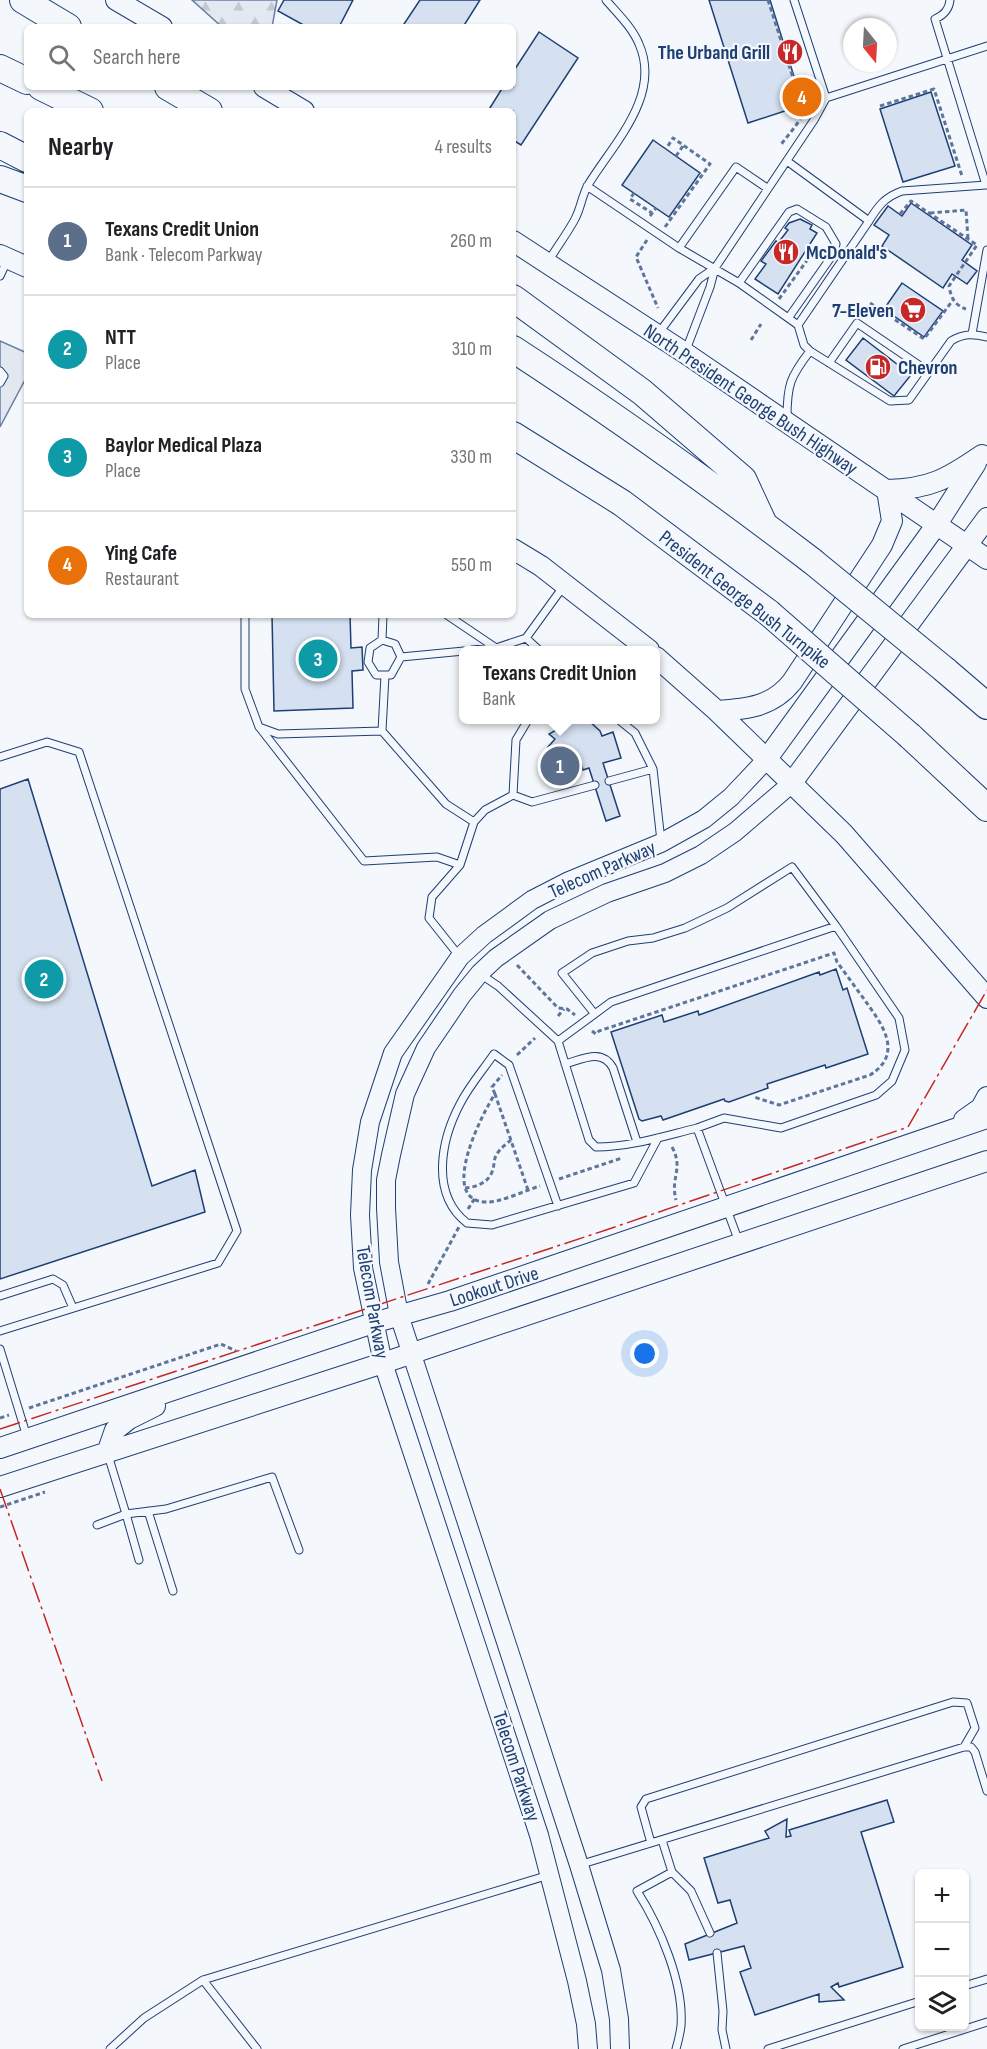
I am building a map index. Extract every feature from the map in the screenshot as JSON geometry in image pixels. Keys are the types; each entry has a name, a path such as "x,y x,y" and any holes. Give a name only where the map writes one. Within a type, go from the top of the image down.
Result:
{"highway":[{"path":"23,0 63,24"},
{"path":"0,68 24,80"},
{"path":"47,90 84,108"},
{"path":"173,90 204,108"},
{"path":"0,146 24,158"},
{"path":"0,179 24,188"},
{"path":"516,300 642,392 743,479 764,525"},
{"path":"516,351 639,434 812,561 987,706"},
{"name":"President George Bush Turnpike","path":"516,437 622,503 770,613 910,736 987,808"}],"main road":[{"path":"116,0 157,24"},
{"path":"269,90 299,108"},
{"name":"North President George Bush Highway","path":"516,243 685,352 987,559"},
{"path":"3,263 24,266"},
{"path":"717,711 745,710 782,694 882,545 892,520 887,490 911,490 931,485 957,472 984,451"},
{"name":"Telecom Parkway","path":"766,760 937,524 984,451"},
{"name":"Telecom Parkway","path":"791,784 987,518"},
{"path":"516,551 541,566 643,646"},
{"path":"660,661 717,711 844,834 986,1000"},
{"path":"932,1137 981,1108 987,1097"},
{"name":"Lookout Drive","path":"0,1448 374,1323 450,1301 987,1118"},
{"name":"Lookout Drive","path":"0,1487 383,1363 739,1242 987,1161"},
{"path":"107,1453 116,1430 129,1419 190,1384"}],"street":[{"name":"Telecom Parkway","path":"588,2049 586,2024 577,1981 539,1835 383,1363 363,1268 360,1215 362,1170 370,1122 393,1053 460,957 484,935 532,900 569,881 661,843 704,819 731,797 766,760"},
{"name":"Telecom Parkway","path":"620,2049 619,2019 610,1970 579,1865 399,1315 389,1262 386,1180 405,1094 426,1048 462,995 496,958 550,920 607,893 665,873 701,855 735,832 791,784"},
{"path":"460,957 480,974"},
{"path":"549,1875 579,1865"}],"lane":[{"path":"547,263 575,218 587,186 634,114 644,90 644,66 639,43 624,20 606,0"},
{"path":"794,0 826,98"},
{"path":"950,0 948,10 935,19 987,185 987,195"},
{"path":"685,352 715,268 814,120 826,98 987,46"},
{"path":"787,161 869,221"},
{"path":"679,248 736,167 767,188"},
{"path":"798,326 881,202 902,191 987,185"},
{"path":"587,186 679,248 739,283 789,317 798,326 804,345 810,351 890,401 909,400 951,341 961,335 972,334 987,337"},
{"path":"739,283 789,212 797,209 826,227 836,244 834,254 789,317"},
{"path":"972,334 987,250"},
{"path":"658,335 699,279 715,268"},
{"path":"829,363 857,323 929,372"},
{"path":"787,423 787,390 795,371 810,351"},
{"path":"0,371 4,376 0,382"},
{"path":"502,646 526,638 565,585"},
{"path":"245,618 245,689 259,727 364,861 437,857 460,865"},
{"path":"382,640 383,618"},
{"path":"451,618 493,646"},
{"path":"526,638 534,646"},
{"path":"382,640 396,644 401,657 392,675 376,675 368,662 370,648 382,640"},
{"path":"401,657 459,651"},
{"path":"385,675 382,732 446,804 474,822"},
{"path":"513,795 516,740 526,724"},
{"path":"624,724 635,733 654,769 661,843"},
{"path":"259,727 278,734 382,732"},
{"path":"0,757 46,741 79,752 237,1231 218,1263 0,1331"},
{"path":"609,781 654,769"},
{"path":"460,957 429,918 432,897 460,865 474,822 485,810 513,795 532,802 595,785"},
{"path":"480,974 498,986 558,1041 589,1140 596,1147 609,1147 658,1138 724,1118 781,1128 876,1095 892,1081 905,1050 899,1018 792,867 727,908 685,928 653,938 628,941 592,953 562,973 594,1013"},
{"path":"558,1041 611,1002 836,926"},
{"path":"558,1206 509,1065 494,1054 460,1103 442,1158 442,1187 449,1203 467,1223 492,1225 558,1206 634,1183 658,1138"},
{"path":"565,1064 595,1056 603,1056 609,1060 614,1068 637,1142"},
{"path":"697,1128 739,1242"},
{"path":"0,1296 53,1279 63,1285 73,1308"},
{"path":"0,1349 27,1439"},
{"path":"107,1453 139,1560"},
{"path":"97,1525 126,1514 166,1509 272,1477 299,1550"},
{"path":"148,1511 173,1591"},
{"path":"651,1843 640,1808 646,1799 953,1702 967,1703 975,1728 964,1747"},
{"path":"579,1865 964,1747 971,1747 975,1752 987,1791"},
{"path":"662,1840 672,1872 691,1891 710,1933"},
{"path":"672,1872 637,1891 659,1930 672,1963 681,2025 676,2049"},
{"path":"110,2049 144,2018 203,1980 549,1875"},
{"path":"717,1953 723,2011 722,2030 726,2049"},
{"path":"969,1984 987,1979"},
{"path":"203,1980 257,2049"},
{"path":"768,2049 915,2003"},
{"path":"903,2049 987,2022"}],"path":[{"path":"768,0 797,90 807,87 810,98 806,109 780,146"},
{"path":"880,106 934,89 962,176 970,175"},
{"path":"659,223 665,227 710,164 673,138 666,149"},
{"path":"676,156 683,146"},
{"path":"634,193 630,199 651,215 656,208"},
{"path":"900,214 911,201 976,245 949,286 953,300 958,307 966,309"},
{"path":"928,213 966,210 968,239"},
{"path":"648,239 636,257 658,308"},
{"path":"772,294 779,299 808,259"},
{"path":"870,303 924,339 953,300"},
{"path":"751,340 761,324"},
{"path":"592,1031 596,1034 599,1031 834,953 837,962 887,1032 887,1049 881,1065 870,1075 779,1105 754,1097"},
{"path":"517,965 558,1008 575,1014"},
{"path":"558,1016 564,1009"},
{"path":"517,1055 535,1038"},
{"path":"501,1075 492,1087 528,1190"},
{"path":"495,1094 486,1107 471,1143 464,1175 465,1188 475,1198 485,1203 541,1185"},
{"path":"465,1188 478,1186 487,1180 492,1173 498,1152 511,1140"},
{"path":"672,1147 678,1158 674,1184 676,1200"},
{"path":"559,1179 622,1158"},
{"path":"467,1211 475,1198"},
{"path":"428,1284 459,1227"},
{"path":"32,1407 221,1344 243,1355"},
{"path":"0,1418 6,1416"}],"green space":[{"path":"192,0 277,0 273,24 219,24"}],"shaded area":[{"path":"0,341 24,352 24,382 0,427"}],"building":[{"path":"284,0 353,0 341,24 302,24 278,11"},
{"path":"420,0 480,0 465,24 404,24"},
{"path":"709,0 770,0 803,105 748,123"},
{"path":"539,32 578,58 521,145 516,142 516,108 490,108 501,90 516,90 516,67"},
{"path":"931,92 955,166 903,182 880,109"},
{"path":"653,140 700,173 669,217 622,185"},
{"path":"911,203 972,245 962,260 977,271 967,284 952,274 943,288 882,246 889,235 874,225 888,206 902,216"},
{"name":"McDonald's","path":"800,219 812,225 810,229 817,233 778,294 755,279 766,264 761,261 776,241 778,243 788,230 785,228 789,223"},
{"name":"7-Eleven","path":"902,283 943,311 924,337 884,309"},
{"name":"Chevron","path":"863,338 911,375 894,396 846,360"},
{"path":"272,618 350,618 351,648 362,647 363,670 352,671 353,708 274,711"},
{"path":"566,724 592,724 602,736 613,732 621,758 603,763 620,816 606,821 589,768 583,770 581,762 573,765 560,778 550,768 545,751 553,748 548,747 555,739 549,734"},
{"path":"28,779 152,1186 195,1170 205,1212 0,1279 0,789"},
{"path":"836,969 843,990 847,988 868,1054 767,1084 768,1088 729,1102 724,1099 663,1120 661,1116 642,1121 639,1119 611,1032 662,1015 664,1022 698,1011 699,1015 819,972 820,975"},
{"path":"887,1800 894,1822 861,1832 903,1967 839,1987 838,1983 831,1987 844,2000 819,2002 819,1994 755,2015 740,1972 751,1968 744,1946 689,1960 685,1944 737,1923 730,1900 718,1903 704,1858 769,1838 765,1831 787,1819 786,1837 791,1836 789,1830"}],"power":[{"path":"0,1429 606,1230 908,1127 987,990"},
{"path":"0,1489 102,1781"}],"place":[{"name":"The Urband Grill","path":"790,52"},
{"name":"Ying Cafe","path":"802,97"},
{"name":"McDonald's","path":"786,252"},
{"name":"7-Eleven","path":"913,310"},
{"name":"Chevron","path":"878,367"},
{"name":"Baylor Medical Plaza","path":"318,659"},
{"name":"Texans Credit Union","path":"560,766"},
{"name":"NTT","path":"44,979"}]}
